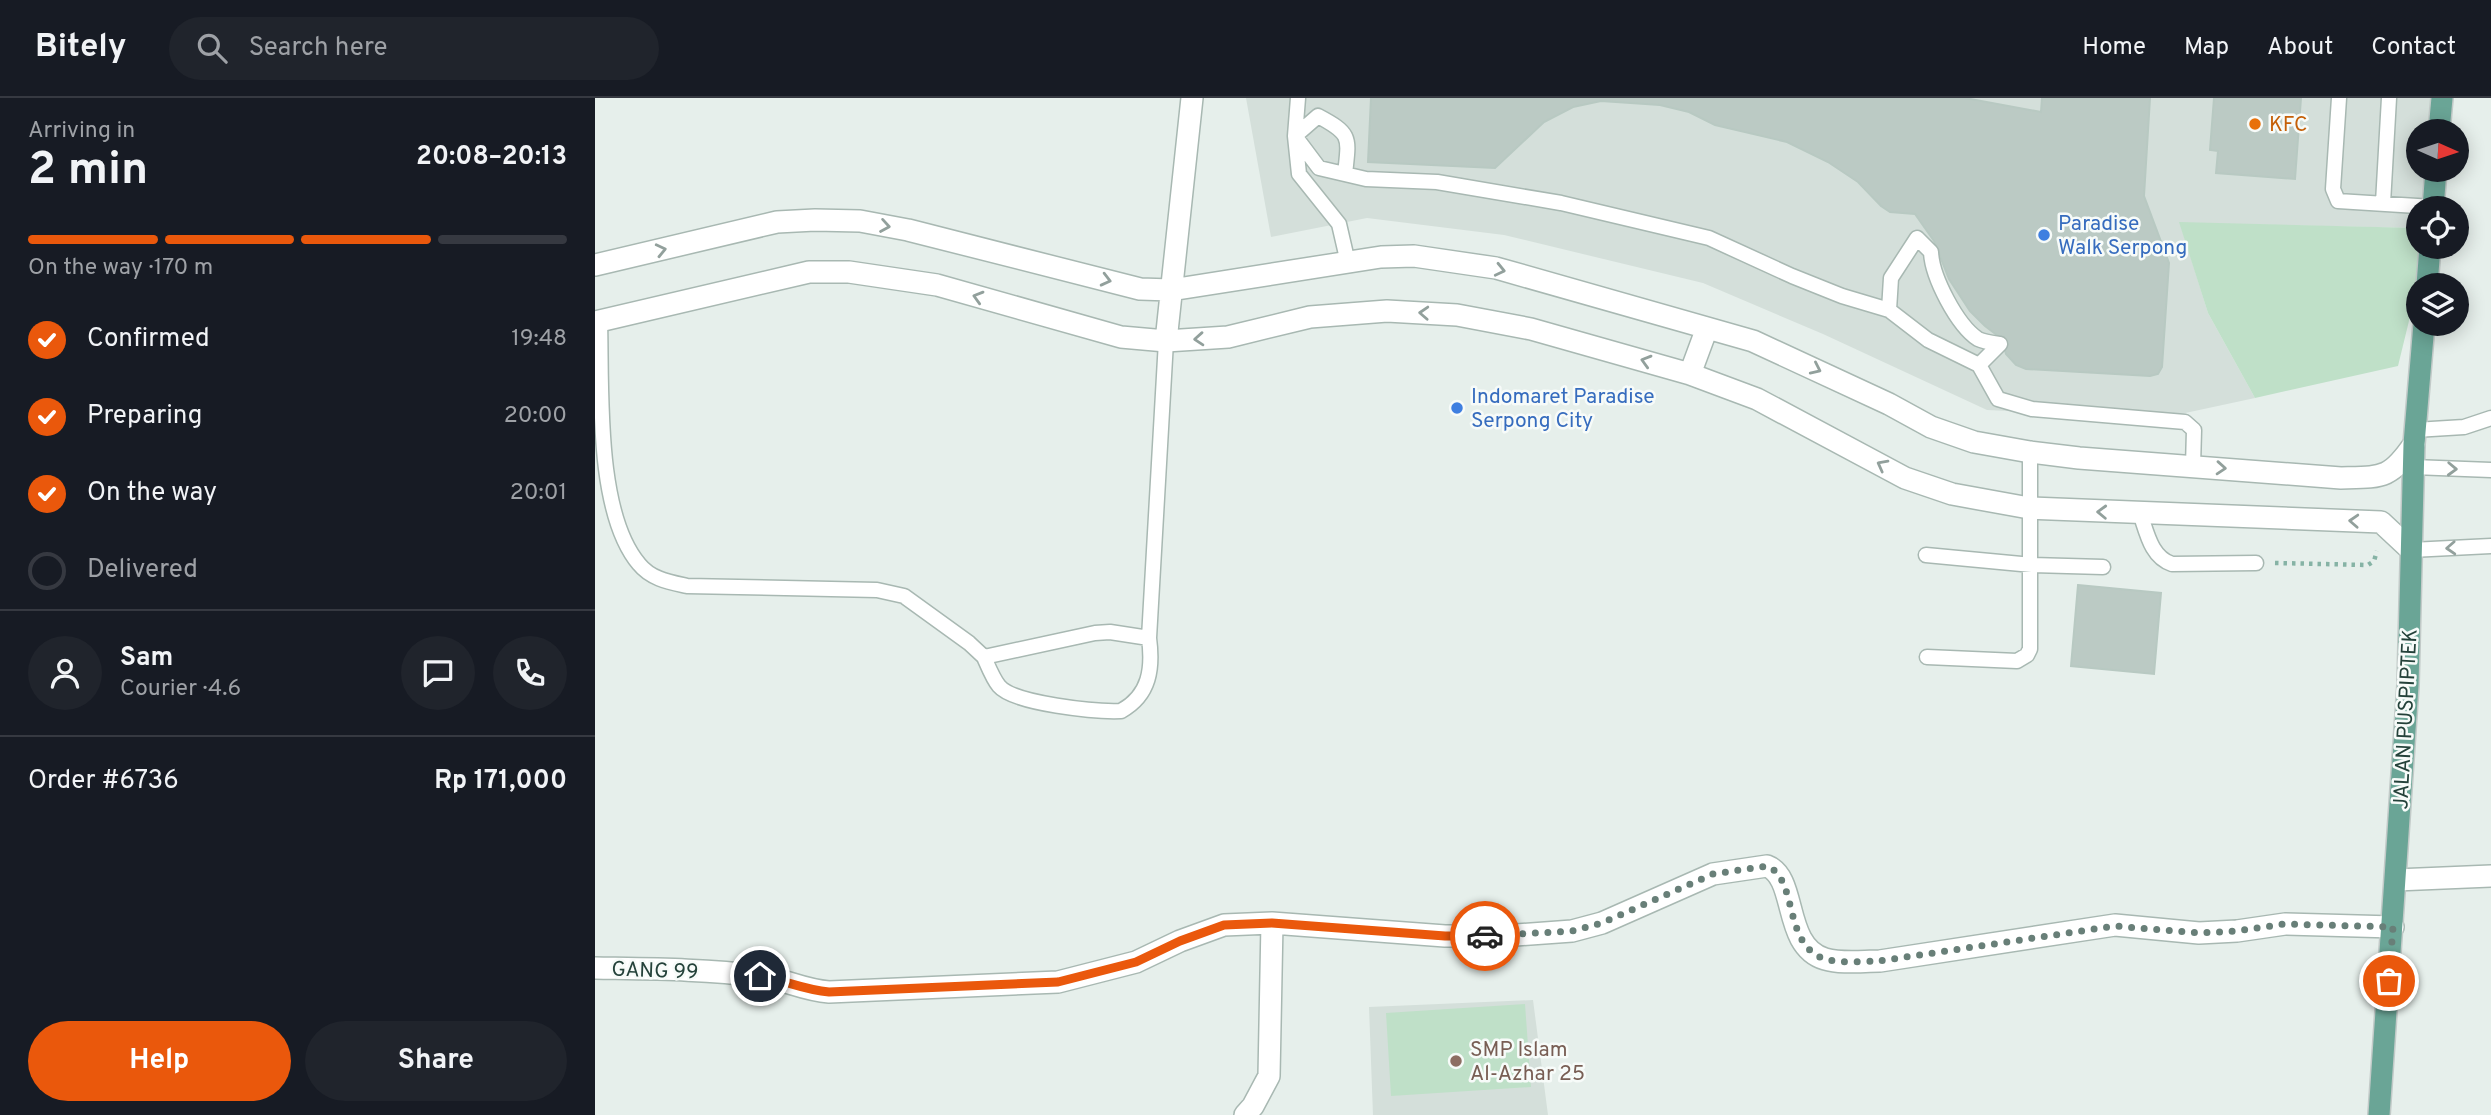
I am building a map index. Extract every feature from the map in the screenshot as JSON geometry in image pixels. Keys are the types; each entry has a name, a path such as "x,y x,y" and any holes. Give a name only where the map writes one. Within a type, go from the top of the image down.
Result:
{"main road":[{"path":"2440,119 2442,98"},
{"name":"JALAN PUSPIPTEK","path":"2379,1115 2408,685 2413,467 2423,336"}],"street":[{"path":"1166,341 1192,98"},
{"path":"595,265 778,222 815,220 860,221 908,230 1140,289 1171,290 1381,257 1414,256 1496,268 1753,341 1879,399 1931,427 1974,442 2030,452 2341,478 2369,478 2387,474 2400,465 2415,437"},
{"path":"598,321 809,272 849,272 937,285 1121,337 1166,341 1228,337 1310,317 1387,311 1457,315 1531,329 1691,374 1757,399 1905,478 1952,494 2029,508 2379,522 2411,550"},
{"path":"1691,374 1707,328"},
{"name":"GANG 99","path":"595,968 663,969 760,976 780,979 808,990 829,992 1045,983 1136,962 1180,941 1224,925 1272,923 1445,936 1503,936 1572,931 1602,923 1713,874 1767,866 1778,874 1799,935 1810,952 1825,959 1842,962 1879,961 2115,926 2199,933 2295,924 2393,927"},
{"path":"2396,880 2491,876"},
{"path":"1245,1115 1269,1076 1272,923"}],"lane":[{"path":"1298,98 1296,136 1299,174 1339,224 1348,263"},
{"path":"2339,98 2333,189 2339,201 2406,205"},
{"path":"2383,204 2389,98"},
{"path":"1296,136 1318,116 1341,128 1348,145 1345,174"},
{"path":"1296,136 1319,168 1366,179 1437,182 1561,203 1709,238 1817,286 1889,310 1928,340 1979,365 1998,399 2032,409 2185,422 2194,430 2193,466"},
{"path":"1889,310 1891,278 1917,238 1931,252 1931,263 1959,319 1979,340 2000,344 1979,365"},
{"path":"598,321 603,425 612,509 619,530 638,564 649,573 664,581 687,586 877,590 904,596 984,657 1000,687 1033,701 1121,711 1131,706 1149,677 1152,661 1149,638 1166,341"},
{"path":"2415,437 2464,427 2491,418"},
{"path":"1927,657 2017,661 2023,659 2030,649 2030,452"},
{"path":"2413,467 2491,470"},
{"path":"2140,513 2157,556 2165,562 2256,563"},
{"path":"2411,550 2491,546"},
{"path":"1926,555 2032,565 2103,567"},
{"path":"984,657 1095,633 1111,632 1149,638"}],"path":[{"path":"2256,563 2368,565 2376,556 2379,522"}],"shaded area":[{"path":"1246,98 2437,98 2436,119 2406,119 2406,182 2433,182 2433,196 2406,196 2406,228 2180,223 2208,313 2255,398 2162,418 1987,410 1823,334 1703,283 1504,235 1367,218 1271,237"},
{"name":"SMP Islam Al-Azhar 25","path":"1533,1000 1548,1115 1373,1115 1369,1007"}],"green space":[{"path":"2179,222 2406,228 2406,259 2424,259 2421,273 2406,273 2406,333 2398,366 2255,398 2208,313"},
{"name":"SMP Islam Al-Azhar 25","path":"1525,1004 1531,1087 1391,1096 1386,1013"}],"building":[{"name":"Paradise Walk Serpong","path":"1371,98 1965,98 2041,112 2042,98 2150,98 2144,196 2169,263 2162,367 2158,374 2150,376 2026,369 2016,365 2006,354 2002,339 1970,311 1949,279 1934,241 1915,214 1890,212 1858,182 1828,162 1787,142 1715,125 1689,112 1660,105 1601,101 1573,107 1544,122 1495,168 1368,162"},
{"name":"KFC","path":"2214,98 2301,98 2295,179 2216,173 2218,151 2210,150"},
{"path":"2078,585 2161,593 2154,674 2071,666"}],"way so far":[{"path":"1485,936 1572,931 1602,923 1713,874 1767,866 1778,874 1799,935 1810,952 1825,959 1842,962 1879,961 2094,927 2115,926 2199,933 2318,923 2393,927 2389,981"}],"place":[{"name":"KFC","path":"2255,124"},
{"name":"Paradise Walk Serpong","path":"2044,235"},
{"name":"Indomaret Paradise Serpong City","path":"1457,408"},
{"name":"SMP Islam Al-Azhar 25","path":"1456,1061"}],"route":[{"path":"760,976 780,979 808,990 829,992 1058,982 1136,962 1180,941 1224,925 1272,923 1445,936 1485,936"}]}
